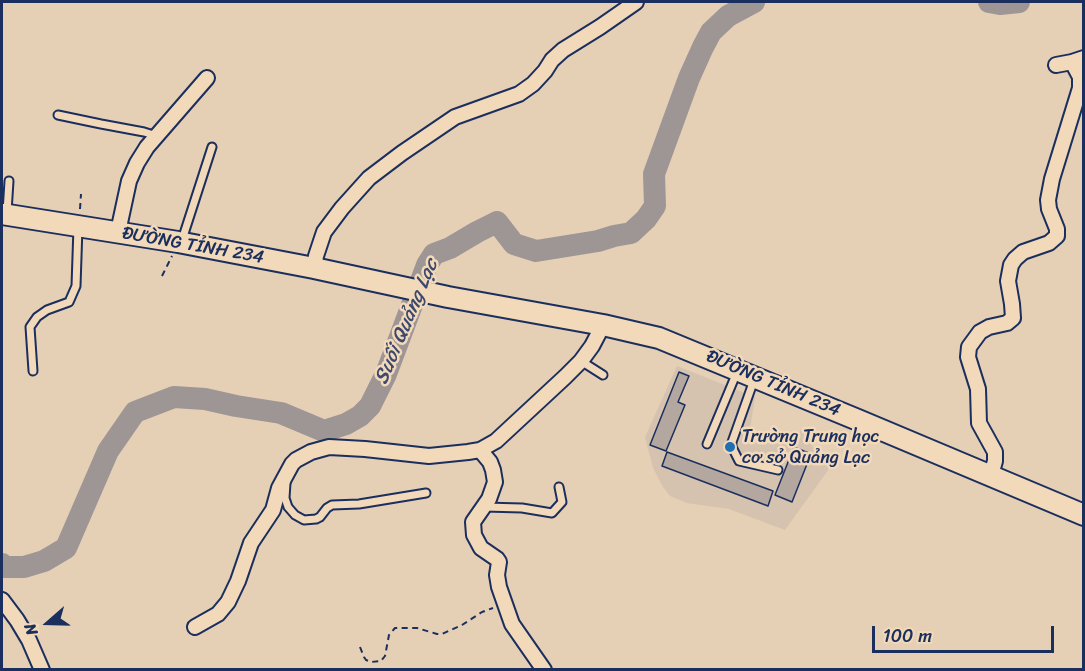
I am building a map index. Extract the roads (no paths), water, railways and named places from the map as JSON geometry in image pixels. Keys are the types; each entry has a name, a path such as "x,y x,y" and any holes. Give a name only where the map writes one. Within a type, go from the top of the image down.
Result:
{"main road":[{"name":"ĐƯỜNG TỈNH 234","path":"4,214 179,242 659,338 1083,515"}],"street":[{"path":"314,268 315,256 324,232 369,178 455,117 519,94 533,84 563,50 636,2"},
{"path":"991,475 995,452 979,423 978,389 968,357 969,346 980,332 1012,318 1013,310 1008,281 1011,265 1015,259 1023,252 1049,243 1057,236 1057,229 1048,204 1050,189 1082,87 1078,60 1056,65"},
{"path":"118,232 129,181 137,163 156,136 207,78"},
{"path":"195,627 218,614 228,602 251,543 273,510 279,488 292,464 303,456 329,447 429,456 480,450 496,441 565,377 592,346 603,325"},
{"path":"480,450 490,462 495,482 492,494 473,522 473,530 481,548 499,562 497,580 505,607 516,631 544,669"},
{"path":"2,600 29,640 42,669"}],"lane":[{"path":"58,115 156,136"},
{"path":"179,242 212,147"},
{"path":"4,214 9,181"},
{"path":"33,371 30,327 37,316 69,302 76,286 78,227"},
{"path":"581,360 603,375"},
{"path":"707,444 747,374"},
{"path":"747,374 732,447 739,461 778,470"},
{"path":"286,474 286,502 291,511 304,520 320,517 332,505 359,504 426,493"},
{"path":"484,507 522,508 552,513 562,502 559,487"}],"waterway":[{"name":"Suối Quảng Lạc","path":"2,564 5,567 24,567 44,561 66,548 108,451 135,412 174,397 205,399 281,413 324,431 346,424 360,416 370,406 386,374 427,265 434,254 450,248 497,222 514,244 536,251 631,233 646,219 655,206 654,174 689,78 703,47 711,32 728,16 754,2"},
{"name":"Suối Quảng Lạc","path":"989,2 1000,4 1019,2"}],"place":[{"name":"Trường Trung học cơ sở Quảng Lạc","path":"730,447"}]}
